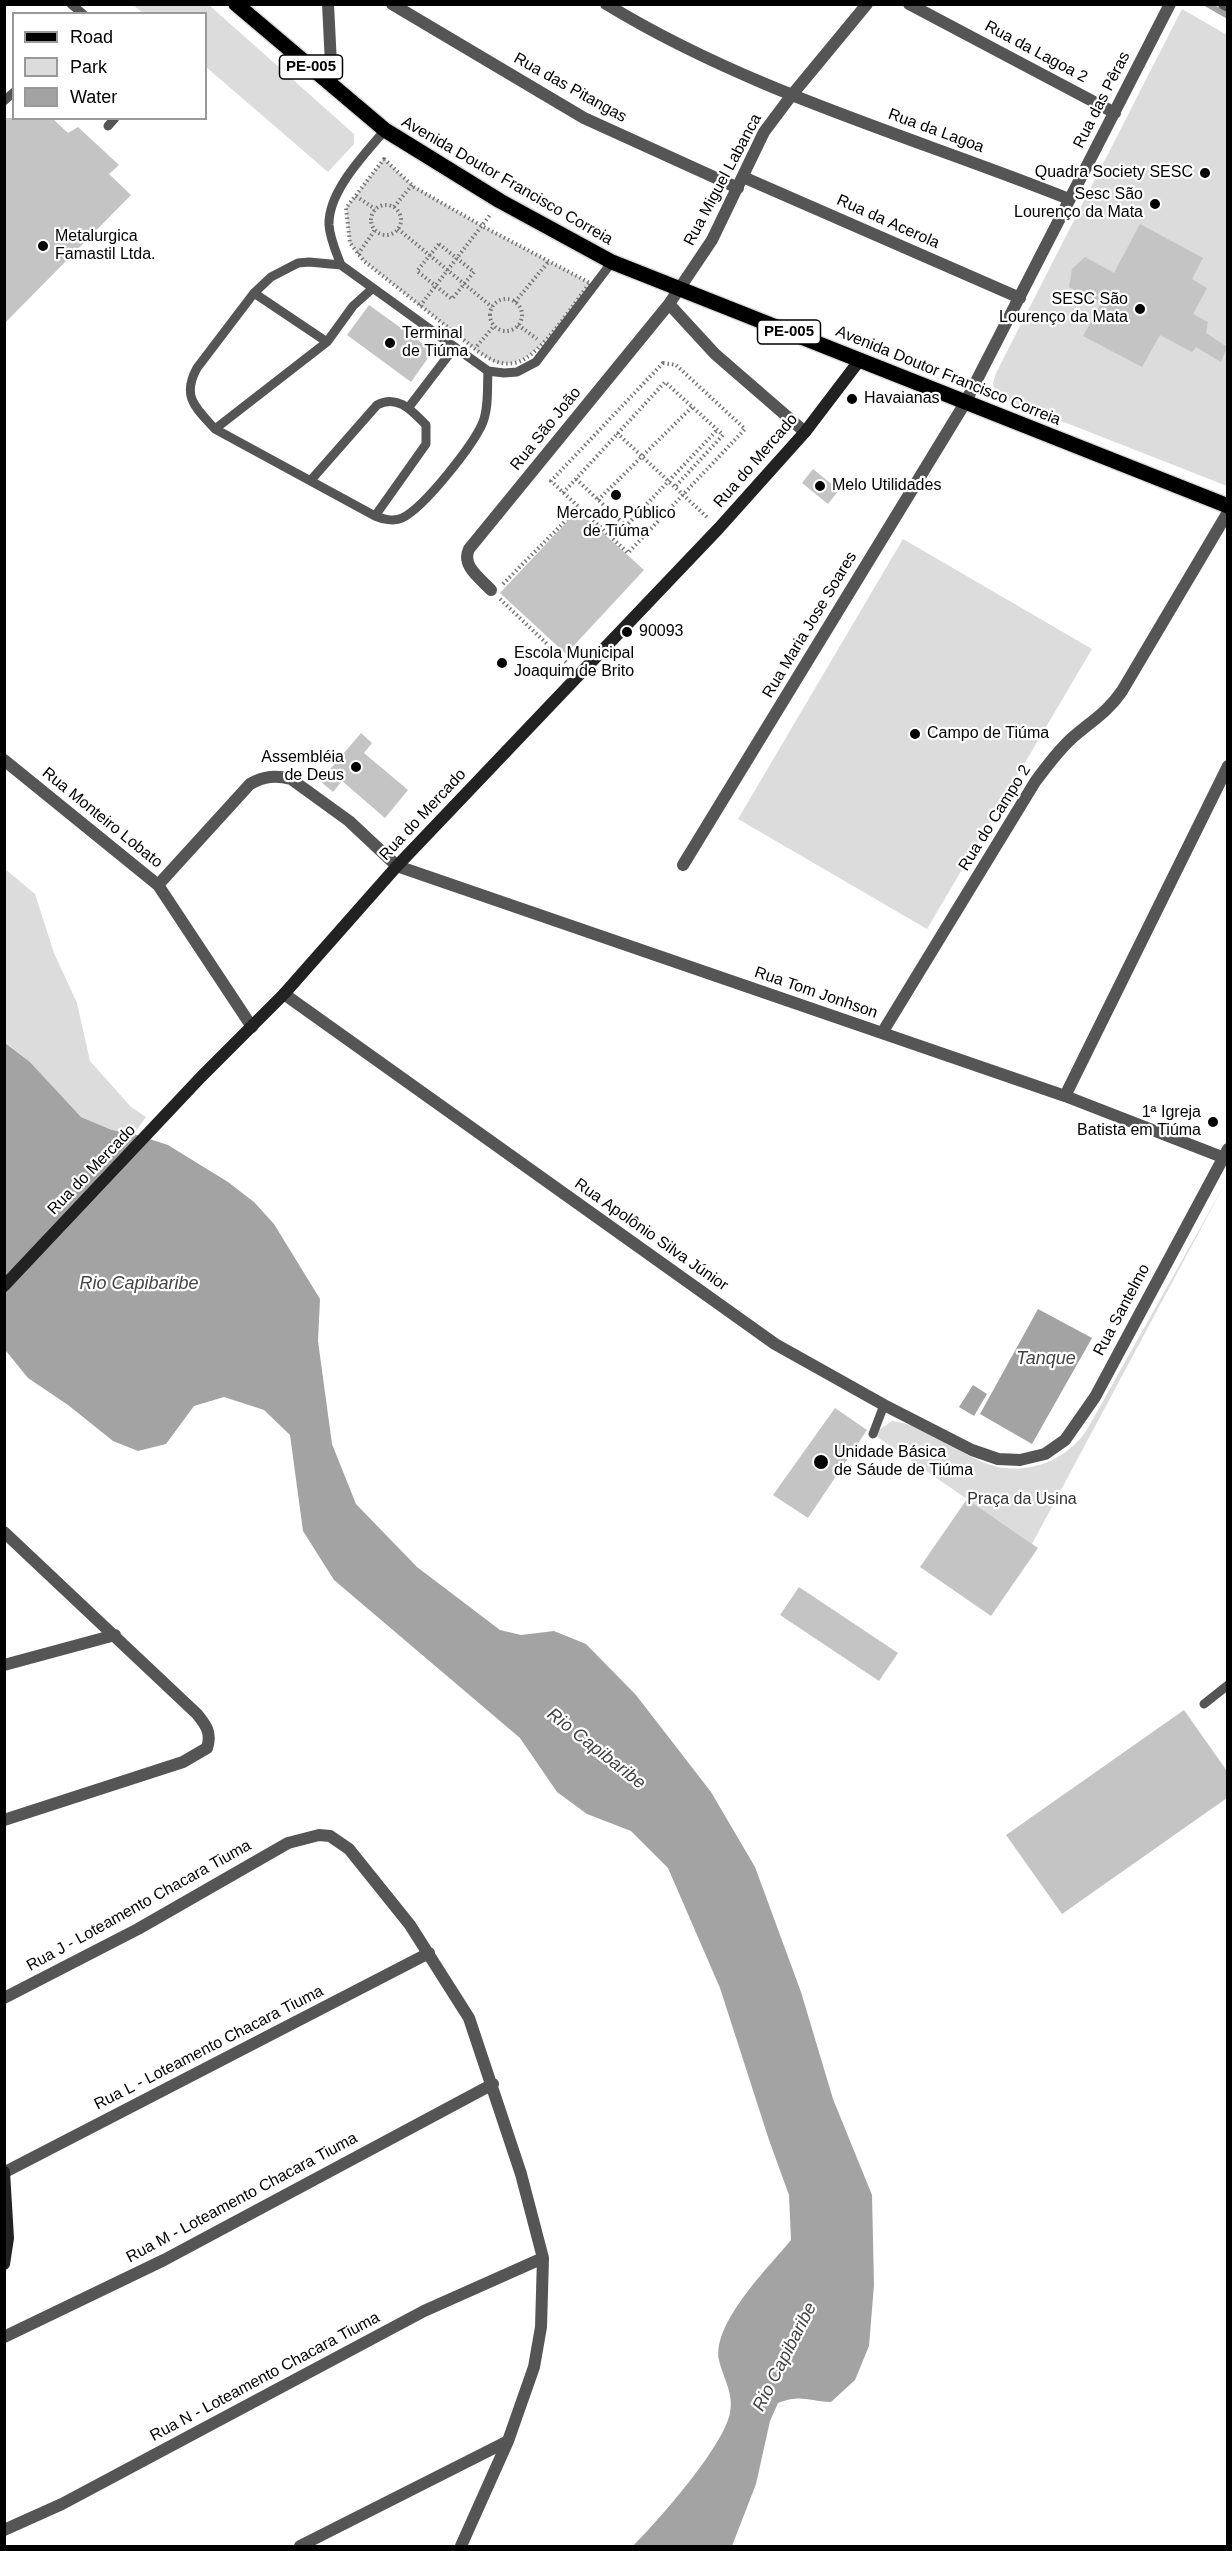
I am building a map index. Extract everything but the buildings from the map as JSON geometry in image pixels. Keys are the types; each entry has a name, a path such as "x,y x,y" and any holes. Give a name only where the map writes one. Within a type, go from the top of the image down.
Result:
{"main road":[{"name":"Avenida Doutor Francisco Correia","path":"236,4 385,130 500,201 612,262 1227,506"},
{"name":"Rua do Mercado","path":"4,1286 284,994 397,866 719,528 805,432 859,361"},
{"path":"4,2264 8,2238 5,2172"}],"street":[{"path":"328,4 332,84"},
{"name":"Rua das Pitangas","path":"392,4 584,118 740,183"},
{"name":"Rua da Lagoa","path":"606,4 698,53 791,96 1069,199"},
{"name":"Rua Miguel Labanca","path":"679,289 712,240 764,132 867,4"},
{"name":"Rua da Lagoa 2","path":"909,4 1115,113"},
{"name":"Rua das Pêras","path":"965,403 1170,4"},
{"name":"Rua da Acerola","path":"740,183 1020,298"},
{"name":"Rua São João","path":"493,591 466,563 469,549 679,289"},
{"path":"669,304 716,354 805,432"},
{"name":"Rua Maria Jose Soares","path":"683,865 965,403"},
{"name":"Rua do Campo 2","path":"882,1033 1035,782 1055,755 1071,739 1102,716 1122,692 1227,512"},
{"name":"Rua Monteiro Lobato","path":"4,760 158,885 252,1027"},
{"path":"1065,1096 1227,766"},
{"path":"158,885 250,784 259,779 280,776 291,779 349,821 397,866"},
{"name":"Rua Tom Jonhson","path":"397,866 1225,1153"},
{"name":"Rua Apolônio Silva Júnior","path":"284,994 775,1344 884,1405 972,1450 998,1459 1020,1460"},
{"name":"Rua Santelmo","path":"1020,1460 1045,1454 1065,1440 1077,1425 1095,1397 1225,1153"},
{"path":"4,1532 197,1714 207,1727 210,1736 207,1748 183,1762 4,1820"},
{"path":"4,1665 115,1635"},
{"name":"Rua J - Loteamento Chacara Tiuma","path":"4,1998 138,1929 288,1843 319,1835 340,1841 350,1849 410,1924 470,2018 521,2174 543,2258 541,2327 534,2367 508,2441 461,2547"},
{"name":"Rua L - Loteamento Chacara Tiuma","path":"5,2172 429,1953"},
{"name":"Rua M - Loteamento Chacara Tiuma","path":"4,2337 164,2260 493,2084"},
{"name":"Rua N - Loteamento Chacara Tiuma","path":"4,2530 62,2505 424,2310 543,2258"},
{"path":"300,2547 508,2441"}],"lane":[{"path":"341,265 329,223 332,207 350,173 385,130"},
{"path":"488,370 486,413 482,423 440,484 403,518 387,519 375,516 215,429 196,408 189,391 190,380 197,368 254,293 271,277 298,263 341,265 454,348 488,370 504,373 517,372 536,362 612,262"},
{"path":"215,429 327,342 353,306 373,288"},
{"path":"254,293 327,342"},
{"path":"409,407 454,348"},
{"path":"311,480 377,405 389,401 409,407 426,425 428,438 375,516"},
{"path":"873,1434 884,1405"},
{"path":"1204,1704 1227,1684"}],"path":[{"path":"384,159 412,185 482,226 590,283 537,350 517,362 497,363 475,349 420,306 358,254 350,243 346,208 384,159"},
{"path":"394,207 412,185"},
{"path":"356,196 375,209"},
{"path":"412,316 500,201"},
{"path":"384,205 394,207 401,220 398,229 389,234 375,230 371,222 375,209 384,205"},
{"path":"398,229 428,257 492,307"},
{"path":"358,254 375,230"},
{"path":"439,244 456,258 474,272 452,299 417,271 439,244"},
{"path":"515,302 549,261"},
{"path":"500,300 515,302 522,316 518,326 508,331 498,329 490,317 492,307 500,300"},
{"path":"475,349 494,326"},
{"path":"518,326 543,343"},
{"path":"663,363 676,365 745,429 683,495 628,553 551,481 663,363"},
{"path":"563,493 665,382 723,435 675,487"},
{"path":"598,500 692,407"},
{"path":"576,479 626,526 717,430"},
{"path":"617,433 719,528"},
{"path":"579,507 493,591 579,675"}],"green space":[{"path":"133,5 209,5 354,134 354,144 328,172 207,68 207,12 142,12"},
{"name":"Sesc São Lourenço da Mata","path":"1182,9 1227,35 1227,486 995,395 993,383 996,373"},
{"path":"384,159 412,185 482,226 590,283 562,322 539,348 512,363 491,361 364,261 350,243 346,208"},
{"name":"Campo de Tiúma","path":"903,539 1092,649 927,929 738,819"},
{"path":"4,868 35,894 54,953 77,1003 90,1061 131,1107 146,1117 134,1134 112,1130 81,1117 30,1062 5,1042"},
{"name":"Praça da Usina","path":"1227,1180 1032,1544 873,1434 892,1421 904,1423 980,1461 1006,1468 1032,1467 1067,1451 1088,1428"}],"water":[{"name":"Rio Capibaribe","path":"4,1042 30,1062 81,1117 112,1130 134,1134 168,1145 228,1182 254,1202 274,1224 320,1299 318,1341 332,1444 356,1504 417,1567 500,1630 521,1635 554,1631 586,1644 636,1695 711,1792 755,1867 801,1992 833,2099 872,2195 874,2285 869,2346 855,2380 831,2402 799,2398 778,2403 770,2421 756,2484 732,2546 633,2546 689,2482 725,2427 730,2413 731,2399 719,2360 719,2345 724,2329 744,2296 791,2240 789,2195 720,1988 668,1868 631,1831 587,1814 557,1792 520,1738 334,1580 303,1531 290,1435 264,1410 224,1397 194,1406 166,1444 138,1451 113,1441 68,1405 28,1378 6,1351"},
{"name":"Tanque","path":"1038,1309 1092,1338 1032,1444 980,1414"},
{"path":"973,1385 987,1394 974,1416 959,1407"}],"waterway":[{"path":"1207,4 1228,16"}],"place":[{"name":"Quadra Society SESC","path":"1205,173"},
{"name":"Sesc São Lourenço da Mata","path":"1155,204"},
{"name":"Metalurgica Famastil Ltda.","path":"43,246"},
{"name":"SESC São Lourenço da Mata","path":"1140,309"},
{"name":"Terminal de Tiúma","path":"390,343"},
{"name":"Havaianas","path":"852,399"},
{"name":"Melo Utilidades","path":"820,486"},
{"name":"Mercado Público de Tiúma","path":"616,495"},
{"name":"90093","path":"627,632"},
{"name":"Escola Municipal Joaquim de Brito","path":"502,663"},
{"name":"Campo de Tiúma","path":"915,734"},
{"name":"Assembléia de Deus","path":"356,767"},
{"name":"1ª Igreja Batista em Tiúma","path":"1213,1122"},
{"name":"Unidade Básica de Sáude de Tiúma","path":"821,1462"}]}
